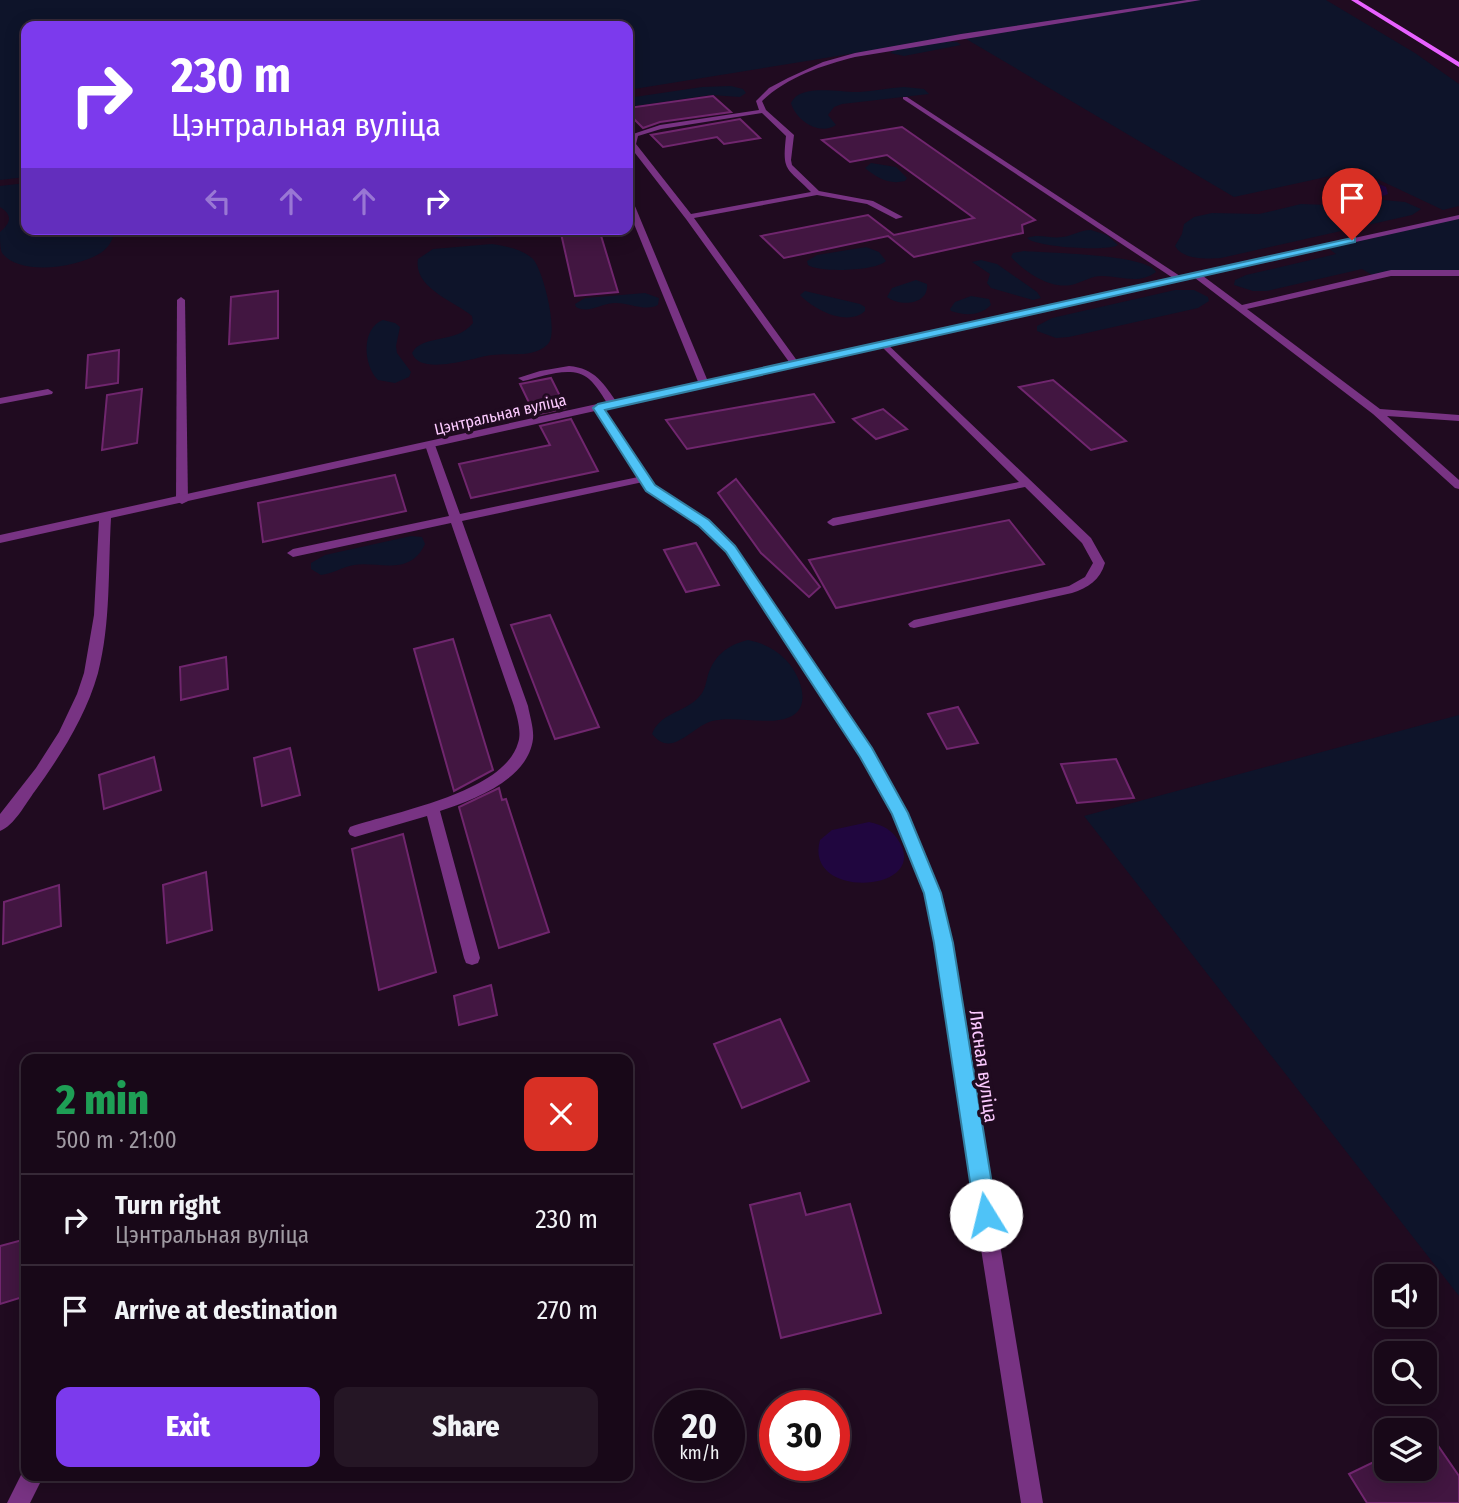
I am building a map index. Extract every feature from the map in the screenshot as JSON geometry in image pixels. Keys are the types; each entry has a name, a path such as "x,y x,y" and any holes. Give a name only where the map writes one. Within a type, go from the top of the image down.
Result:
{"main road":[{"path":"1354,0 1459,65"}],"street":[{"path":"817,193 789,166 790,135 763,111 759,101 771,89 802,73 839,59 961,36 1198,0"},
{"path":"905,98 1179,278"},
{"path":"633,138 650,129 763,111"},
{"path":"633,149 689,217 769,331 796,364"},
{"path":"689,217 817,193 865,200 886,208 899,218"},
{"path":"633,211 704,384"},
{"name":"Цэнтральная вуліца","path":"0,539 182,501 1458,217"},
{"path":"1241,308 1391,273 1459,273"},
{"path":"1195,275 1377,412 1459,486"},
{"path":"181,300 182,501"},
{"path":"884,344 1029,483 1095,551 1099,563 1097,573 1087,583 1072,589 914,624"},
{"name":"Лясная вуліца","path":"523,378 564,370 583,371 593,377 643,478 660,496 704,523 730,549 866,752 917,850 932,893 954,1000 960,1058 1032,1503"},
{"path":"0,401 48,392"},
{"path":"1377,412 1459,418"},
{"path":"355,831 476,792 516,762 525,745 526,726 521,706 430,445"},
{"path":"293,553 643,478"},
{"path":"833,522 1029,483"},
{"path":"0,825 62,738 80,703 91,672 96,643 105,517"},
{"path":"432,807 472,958"},
{"path":"18,1503 30,1481"}],"shaded area":[{"path":"0,0 1326,0 1415,53 1459,84 1459,206 1443,210 1358,170 1234,197 961,36 633,89 633,21 21,21 21,178 0,180"},
{"path":"941,41 957,42 961,45 904,56 890,53 896,49"},
{"path":"731,86 743,89 746,93 740,97 711,95 633,106 633,97 702,87"},
{"path":"904,87 924,89 929,94 842,104 834,107 828,115 836,125 823,129 803,121 791,103 803,93 812,91 859,92"},
{"path":"871,163 896,167 907,178 899,182 884,180 865,168"},
{"path":"1346,176 1368,179 1386,187 1388,194 1358,202 1327,194 1324,187 1333,180"},
{"path":"21,184 21,235 114,235 109,245 92,257 66,265 36,267 11,260 2,253 1,248 0,232 9,216 0,207 0,186"},
{"path":"1383,200 1405,202 1421,209 1412,215 1221,258 1189,256 1175,246 1184,224 1194,217 1212,213 1259,214 1301,204 1354,206"},
{"path":"1459,218 1459,273 1374,276 1362,269 1267,291 1253,291 1234,285 1235,280 1246,275 1336,254 1325,246"},
{"path":"1091,230 1107,235 1118,245 1072,248 1043,244 1027,238 1062,237"},
{"path":"447,235 510,235 472,239"},
{"path":"492,244 523,252 536,264 545,287 551,315 551,338 548,344 536,352 492,355 449,364 425,364 417,360 412,353 417,347 458,334 473,323 472,316 428,286 418,269 418,259 433,249"},
{"path":"866,247 879,252 886,261 871,267 848,270 814,268 808,265 807,261 817,255"},
{"path":"1024,251 1117,258 1149,266 1156,272 1143,278 1098,276 1066,286 1057,285 1040,279 1011,257 1013,253"},
{"path":"981,260 997,264 1037,292 1041,298 1033,300 991,288 987,283 990,274 972,262"},
{"path":"916,280 927,284 926,291 919,300 906,303 887,297 892,288"},
{"path":"1175,290 1194,290 1208,297 1209,301 1198,308 1069,337 1056,338 1037,331 1037,326 1052,318"},
{"path":"805,291 860,304 865,307 865,311 850,317 831,315 806,301 800,295"},
{"path":"645,293 659,298 658,305 642,307 614,303 581,309 575,304 585,298"},
{"path":"971,296 989,299 991,305 972,314 951,311 955,302"},
{"path":"383,320 400,327 397,353 411,372 409,377 395,383 378,380 367,357 371,331"},
{"path":"411,536 422,537 425,544 411,561 402,564 354,565 321,575 311,569 311,563 325,555"},
{"path":"748,640 773,650 791,665 801,688 802,704 798,711 792,716 774,721 712,721 682,739 667,743 659,741 652,734 660,722 700,696 717,658 733,645"},
{"path":"1459,715 1459,1296 1437,1268 1437,1264 1434,1264 1084,816"},
{"path":"869,822 887,829 900,843 904,860 897,872 883,880 864,883 845,880 829,873 820,859 820,840 832,830"}],"building":[{"path":"713,96 731,112 660,122 643,128 633,118 633,107"},
{"path":"740,119 760,138 724,144 717,137 663,147 651,135"},
{"path":"902,127 1035,220 1022,225 1023,233 914,257 888,236 784,258 761,236 868,215 894,235 974,218 887,155 850,162 822,140"},
{"path":"561,235 601,235 618,292 575,296"},
{"path":"278,291 278,338 229,344 231,297"},
{"path":"119,350 118,383 86,388 88,355"},
{"path":"551,378 566,408 535,415 520,384"},
{"path":"1053,380 1126,441 1091,450 1019,387"},
{"path":"142,389 137,443 102,450 107,395"},
{"path":"814,394 834,422 687,449 666,420"},
{"path":"883,409 907,429 876,439 853,419"},
{"path":"571,419 598,471 471,498 459,464 550,445 540,426"},
{"path":"395,475 406,511 263,542 258,503"},
{"path":"736,479 820,587 809,597 761,553 718,493"},
{"path":"1009,520 1044,564 836,608 809,560"},
{"path":"696,543 719,585 686,592 664,550"},
{"path":"550,615 599,727 555,739 511,625"},
{"path":"453,639 493,770 454,791 414,649"},
{"path":"226,657 228,689 181,700 180,667"},
{"path":"958,707 978,743 947,749 928,714"},
{"path":"290,748 300,795 262,806 254,758"},
{"path":"154,757 161,790 104,809 99,775"},
{"path":"1116,759 1134,798 1077,803 1061,764"},
{"path":"499,788 502,800 506,799 549,932 499,948 459,807"},
{"path":"403,834 436,972 379,990 352,849"},
{"path":"206,872 212,930 167,943 163,885"},
{"path":"59,885 61,926 3,944 4,902"},
{"path":"491,985 497,1015 459,1025 454,996"},
{"path":"780,1019 809,1081 742,1108 714,1044"},
{"path":"800,1193 806,1215 850,1204 881,1313 781,1338 750,1205"},
{"path":"21,1240 21,1298 0,1304 0,1246"},
{"path":"1437,1444 1459,1476 1459,1503 1367,1503 1349,1474 1374,1462 1374,1481 1437,1481"}],"route":[{"path":"986,1215 944,943 932,893 900,813 866,752 730,549 704,523 651,488 598,408 1352,240"}]}
